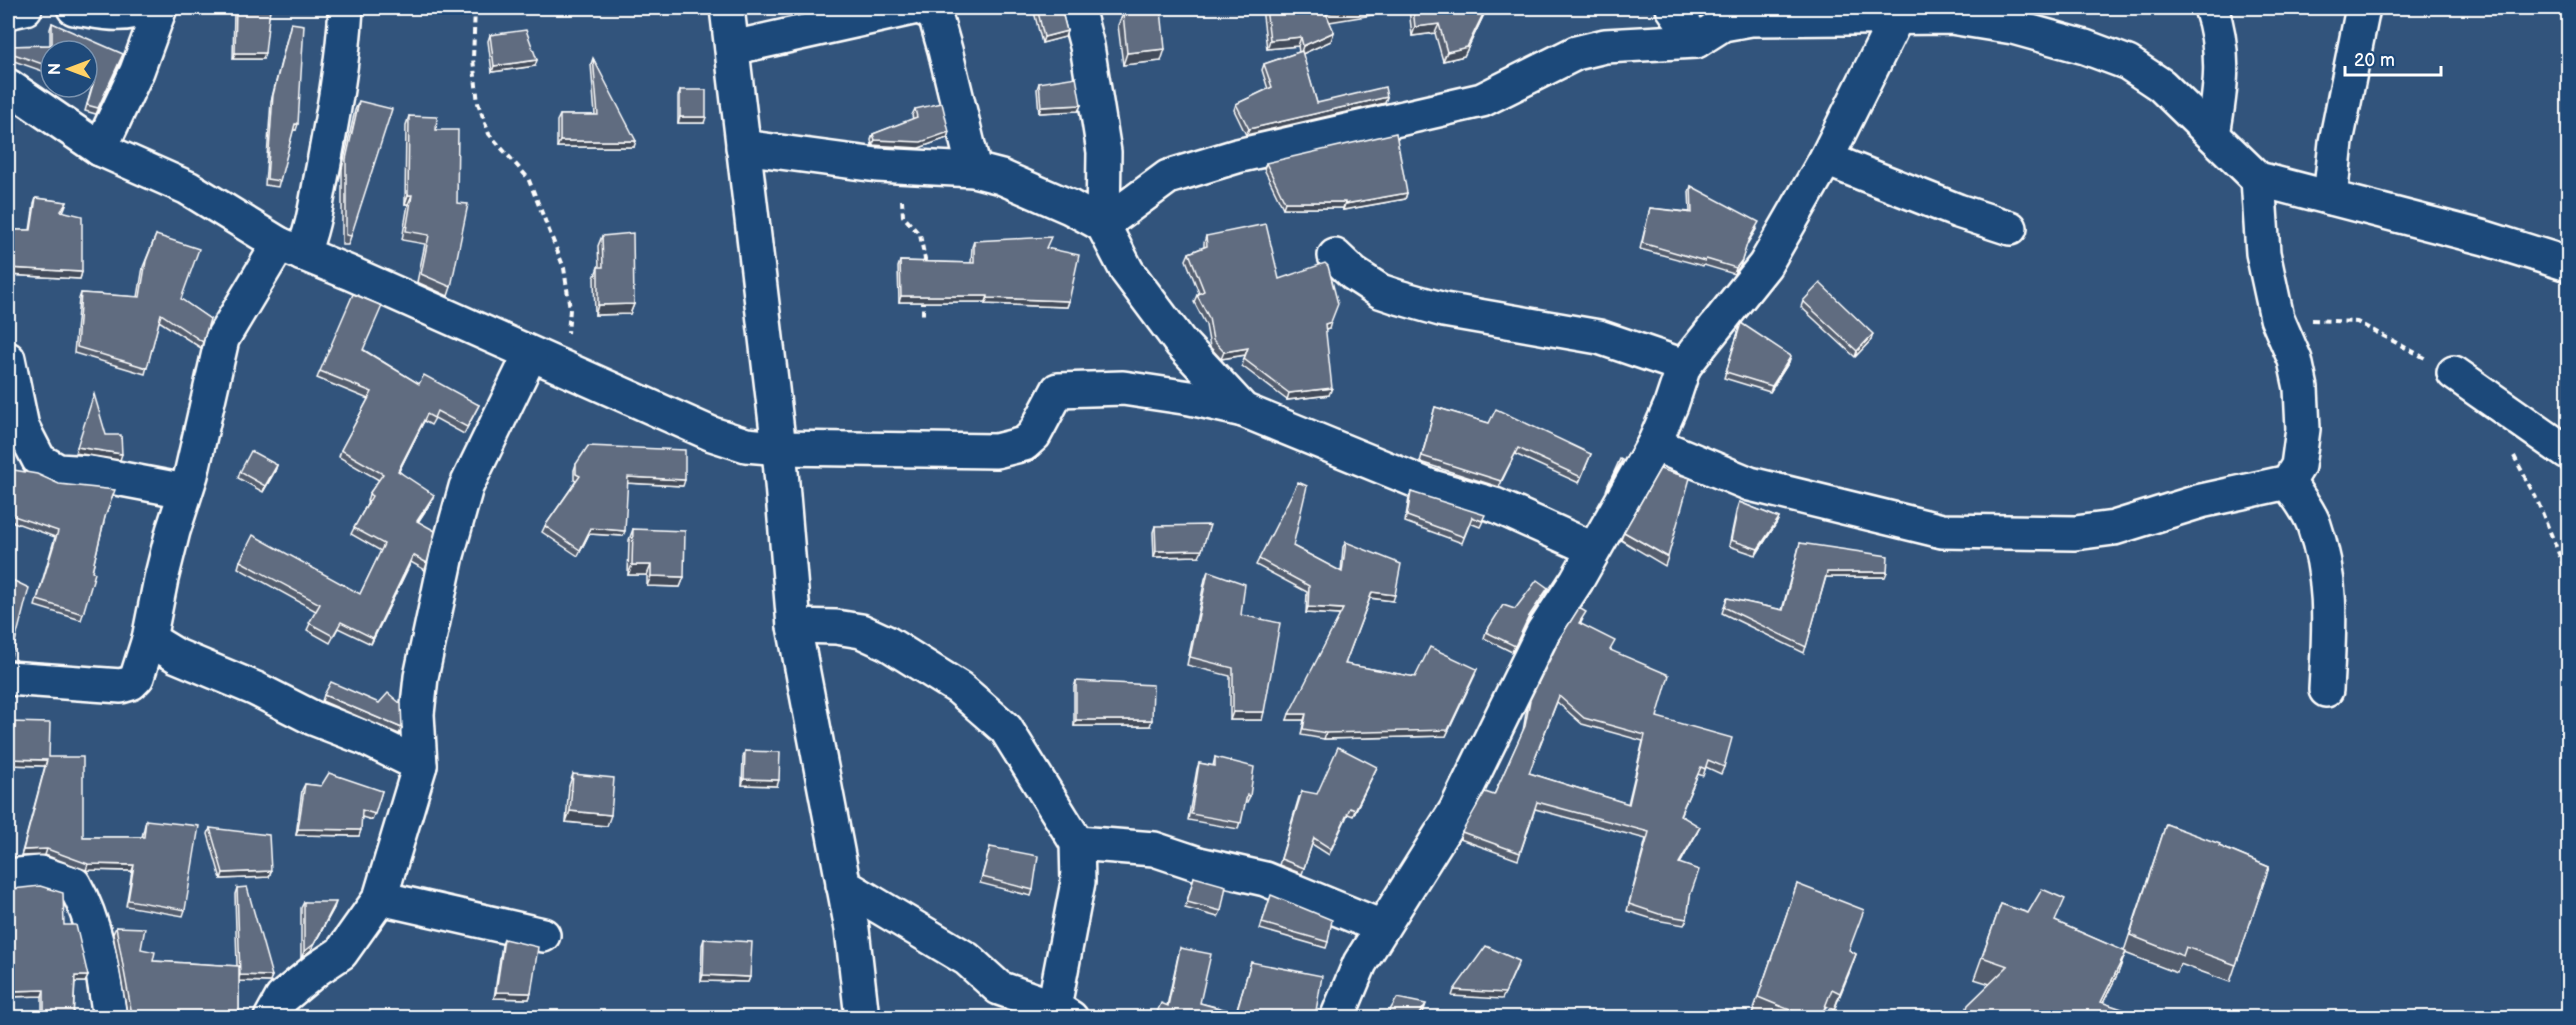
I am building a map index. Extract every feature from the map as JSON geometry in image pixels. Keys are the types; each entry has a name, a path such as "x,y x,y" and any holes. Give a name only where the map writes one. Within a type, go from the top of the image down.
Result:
{"street":[{"path":"8,12 25,8"},
{"path":"74,8 121,13 133,12 141,8"},
{"path":"100,149 137,71 160,8"},
{"path":"8,678 121,686 131,683 137,677 148,639 172,531 196,454 222,339 291,249 310,236 344,44 346,8"},
{"path":"727,8 779,448 794,626 852,929 862,1017"},
{"path":"732,48 913,8"},
{"path":"922,8 935,15 974,170"},
{"path":"1077,8 1088,46 1104,153 1103,225 1127,271 1180,342 1243,410"},
{"path":"1673,8 1696,41"},
{"path":"2211,8 2222,61 2222,88 2213,134"},
{"path":"2330,198 2336,142 2363,8"},
{"path":"1103,225 1168,177 1237,156 1482,100 1576,53 1605,46 1696,41 1724,24 1751,19 1896,13 1951,17 2002,25 2096,51 2128,63 2161,85 2258,179 2485,238 2568,264"},
{"path":"1337,1017 1360,963 1456,810 1543,632 1577,580 1654,444 1671,405 1684,366 1765,265 1826,159 1896,13"},
{"path":"8,86 100,149 188,188 291,249 712,434 746,445 779,448 996,451 1024,444 1034,435 1058,390 1123,388 1190,398 1243,410 1429,486 1495,505 1593,549"},
{"path":"743,147 877,165 974,170 1001,177 1070,207 1103,225"},
{"path":"1826,159 1958,211 2010,228"},
{"path":"1654,444 1750,484 1942,531 2074,533 2114,528 2201,501 2288,482 2298,466 2303,429 2301,388 2295,360 2277,318 2272,297 2263,253 2258,179"},
{"path":"1335,256 1354,274 1380,291 1398,297 1444,310 1599,337 1684,366"},
{"path":"271,1017 282,998 341,952 380,898 420,765 417,714 421,677 447,555 466,487 530,355"},
{"path":"8,360 22,427 39,460 58,471 100,474 185,491"},
{"path":"2454,373 2568,453"},
{"path":"2288,482 2313,523 2324,565 2330,599 2326,690"},
{"path":"794,626 836,627 861,631 886,643 959,688 1006,729 1077,843 1078,882 1062,1012 1005,1003 967,959 843,885"},
{"path":"148,639 177,656 256,689 313,718 366,738 420,765"},
{"path":"1077,843 1154,849 1199,864 1265,879 1383,927"},
{"path":"8,876 40,873 74,884 87,907 105,974 110,1017"},
{"path":"380,898 543,935"}],"path":[{"path":"475,8 473,59 478,103 489,134 528,178 564,267 570,309 563,368"},
{"path":"900,166 903,216 920,235 925,259 923,275"},
{"path":"923,294 923,317"}],"building":[{"path":"236,8 270,8 265,53 235,53"},
{"path":"1037,8 1061,8 1067,31 1044,37"},
{"path":"1266,8 1365,8 1326,13 1334,32 1303,46 1301,37 1270,40"},
{"path":"1413,8 1486,8 1467,47 1447,52 1439,24 1415,27"},
{"path":"1161,10 1165,49 1127,53 1123,14"},
{"path":"52,23 89,39 52,39"},
{"path":"291,23 304,25 298,124 295,124 280,181 267,179 273,95"},
{"path":"526,30 537,60 494,66 490,35"},
{"path":"99,44 123,54 98,108 87,105 89,99 99,99"},
{"path":"39,45 39,63 8,52 8,46"},
{"path":"1302,51 1317,103 1385,87 1387,97 1249,129 1236,104 1272,87 1264,64"},
{"path":"593,58 636,141 560,141 560,115 598,115"},
{"path":"1076,77 1081,105 1041,107 1039,83"},
{"path":"680,90 706,90 706,117 680,117"},
{"path":"359,101 392,109 351,236 346,235 346,159"},
{"path":"942,103 949,132 921,142 875,140 873,134 917,117 915,109"},
{"path":"409,116 437,117 436,130 458,130 457,203 468,204 451,287 421,274 429,235 406,231 412,195 408,195"},
{"path":"1396,133 1407,193 1345,204 1345,202 1285,202 1266,163"},
{"path":"1691,186 1759,222 1736,268 1642,243 1650,208 1692,213"},
{"path":"36,198 67,202 61,211 82,216 82,272 8,268 8,230 31,230"},
{"path":"1266,224 1279,279 1325,263 1328,266 1338,304 1331,322 1325,324 1332,388 1289,393 1244,359 1248,348 1224,352 1213,340 1209,318 1197,295 1204,291 1189,253 1207,246 1206,236"},
{"path":"633,233 634,304 598,305 598,267 603,267 602,236"},
{"path":"156,235 199,249 181,299 210,319 203,342 161,314 147,368 77,347 81,293 140,297 146,261"},
{"path":"1051,237 1046,248 1079,255 1069,301 988,298 988,296 901,296 900,261 974,263 974,241"},
{"path":"1820,283 1873,334 1857,351 1803,301"},
{"path":"353,294 382,306 363,350 419,384 424,375 479,405 467,427 437,411 434,418 427,414 398,471 434,495 417,521 435,531 427,563 413,555 373,638 341,622 333,636 309,623 320,604 240,561 253,535 360,594 384,544 354,528 372,496 369,494 383,474 341,450 372,392 320,371"},
{"path":"1741,323 1791,356 1772,386 1726,372"},
{"path":"94,394 106,435 121,435 122,454 77,447"},
{"path":"1435,407 1489,423 1496,409 1591,454 1581,477 1518,448 1501,481 1422,456"},
{"path":"588,446 685,450 685,480 628,477 625,531 591,528 580,550 545,526 580,476 576,474 576,464"},
{"path":"251,451 277,465 265,486 240,472"},
{"path":"1620,459 1622,460 1608,485"},
{"path":"8,469 37,474 59,484 115,490 105,517 92,571 95,573 83,614 37,600 58,531 8,514"},
{"path":"1660,469 1690,478 1668,557 1624,532"},
{"path":"1298,482 1307,486 1293,546 1342,572 1346,542 1401,564 1395,595 1372,592 1345,664 1415,677 1430,647 1477,669 1448,730 1326,733 1303,729 1306,714 1289,714 1343,609 1308,607 1309,586 1259,559"},
{"path":"1411,492 1485,515 1482,521 1472,517 1464,537 1407,516"},
{"path":"1739,502 1779,518 1758,549 1731,540"},
{"path":"1210,525 1202,550 1156,551 1155,526"},
{"path":"633,529 685,531 684,577 651,576 651,565 632,565"},
{"path":"1800,543 1888,556 1887,572 1827,572 1806,647 1724,607 1727,598 1783,610"},
{"path":"1208,571 1245,584 1241,615 1280,623 1264,712 1233,712 1233,668 1190,657"},
{"path":"8,578 29,588 13,650 8,648"},
{"path":"1537,580 1548,588 1529,616 1515,646 1486,632 1503,605 1515,609"},
{"path":"1579,608 1586,612 1579,623 1615,641 1610,650 1669,675 1657,717 1732,738 1724,767 1708,760 1705,769 1701,767 1680,815 1700,827 1679,863 1699,870 1690,896 1687,919 1659,914 1629,904 1649,832 1537,802 1520,853 1462,832 1485,792 1494,795 1525,726 1530,700 1562,635","holes":["1559,696 1584,718 1645,735 1629,804 1529,773"]},
{"path":"1076,681 1153,685 1152,720 1076,720"},
{"path":"331,682 379,703 388,693 401,704 402,728 324,695"},
{"path":"8,722 50,723 49,757 83,757 83,837 144,837 146,820 199,826 185,910 128,900 134,865 88,864 47,849 23,850 47,760 8,759"},
{"path":"1338,747 1377,767 1355,810 1350,808 1331,849 1314,838 1304,868 1281,859 1302,791 1317,794"},
{"path":"745,751 780,752 779,780 744,779"},
{"path":"1215,757 1254,767 1250,796 1247,795 1241,823 1191,814 1199,763 1215,766"},
{"path":"329,773 382,791 375,814 362,810 361,830 298,829 305,784 321,786"},
{"path":"573,774 614,778 611,815 570,811"},
{"path":"2166,824 2220,844 2219,846 2269,867 2236,965 2186,947 2183,956 2130,935"},
{"path":"210,828 269,835 271,871 223,873"},
{"path":"990,847 1038,856 1033,890 982,877"},
{"path":"1194,877 1226,886 1221,911 1187,902"},
{"path":"1797,884 1864,910 1849,950 1856,954 1840,993 1832,989 1821,1017 1807,1017 1758,997"},
{"path":"40,886 63,893 64,925 76,925 88,976 75,976 73,1017 44,1017 44,990 9,991 8,910 13,889"},
{"path":"247,887 272,976 240,975 237,888"},
{"path":"2042,889 2065,899 2055,921 2126,952 2101,1002 2128,1011 2125,1017 1964,1017 1968,1005 2008,966 1982,957 2001,904 2028,913"},
{"path":"1271,895 1332,920 1328,942 1262,923"},
{"path":"304,902 336,902 314,944 304,952"},
{"path":"116,927 145,928 141,949 155,952 153,961 239,966 239,1017 130,1017 131,1009"},
{"path":"504,939 538,947 531,993 496,992"},
{"path":"704,939 752,942 750,977 703,975"},
{"path":"1486,946 1519,961 1505,993 1454,990"},
{"path":"1180,948 1211,954 1200,1003 1236,1013 1251,962 1322,976 1315,1017 1155,1017 1161,1003 1168,1006"},
{"path":"1397,998 1426,1004 1417,1017 1386,1017"}]}
